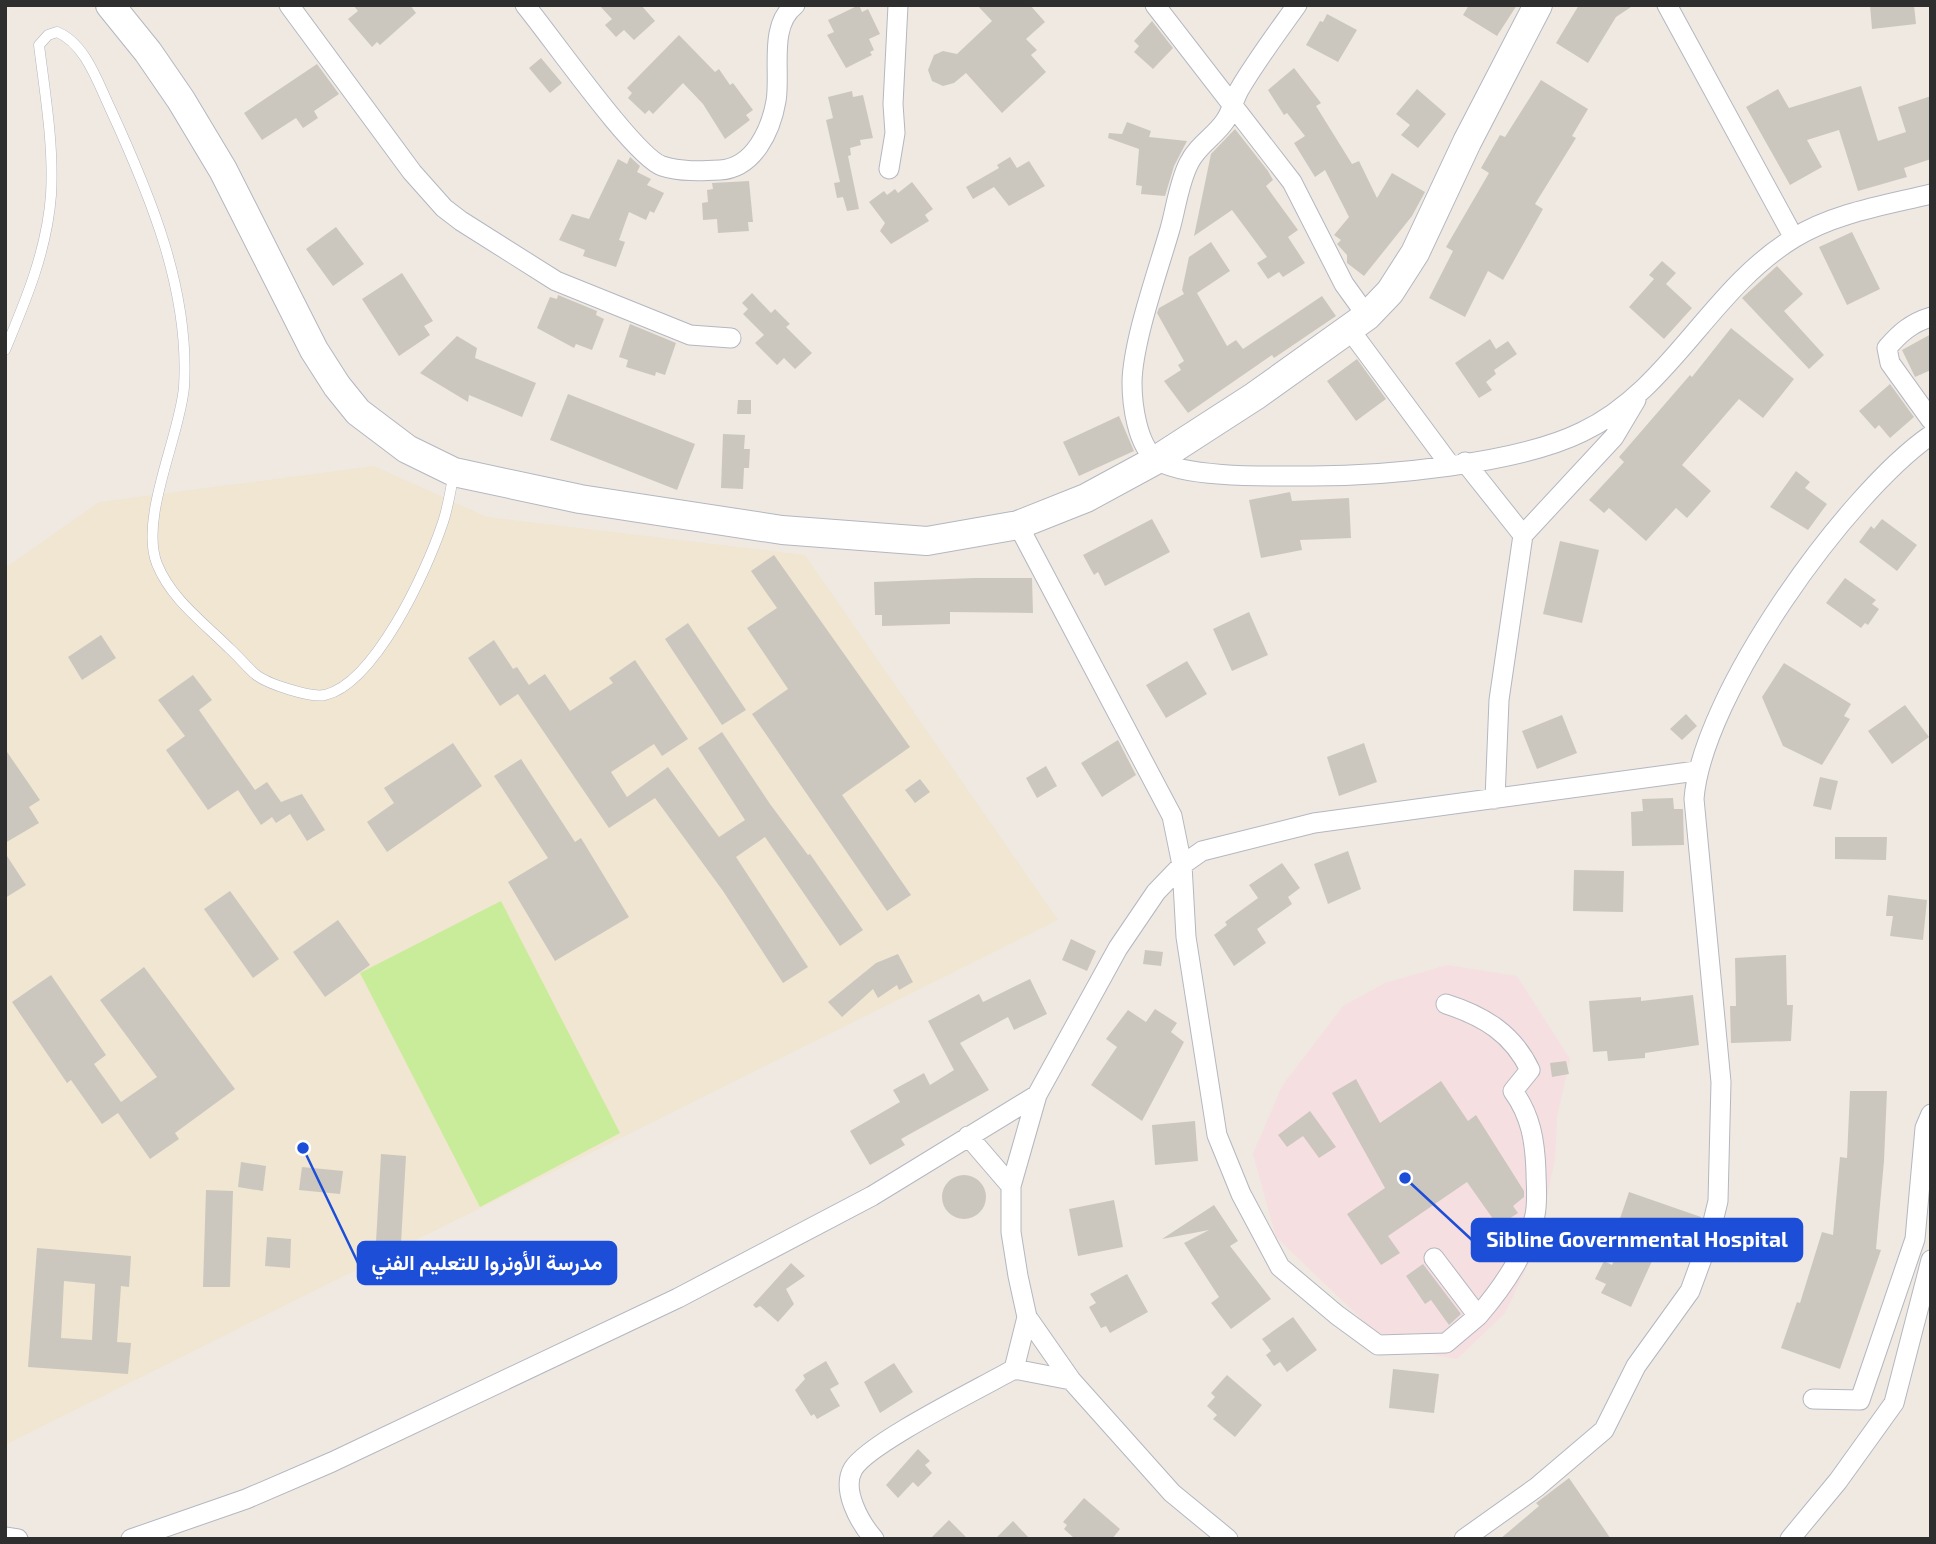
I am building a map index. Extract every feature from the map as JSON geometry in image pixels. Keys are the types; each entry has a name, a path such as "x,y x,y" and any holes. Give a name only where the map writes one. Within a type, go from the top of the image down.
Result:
{"main road":[{"path":"125,12 223,170 314,351 358,412 407,449 454,472 580,499 810,532 927,541 1018,525 1086,498 1156,460 1358,323 1390,292 1415,253 1467,142 1538,5"}],"street":[{"path":"289,5 412,172 452,215 490,242 556,281 690,335 731,338"},
{"path":"525,5 601,103 649,157 662,166 701,172 730,169 754,153 768,129 776,100 782,26 795,5"},
{"path":"889,169 895,133 892,104 898,5"},
{"path":"1155,5 1233,102 1292,182 1344,284 1358,323 1457,463 1523,535"},
{"path":"1297,5 1233,102 1231,112 1220,129 1188,164 1145,318 1133,372 1135,409 1142,436 1156,460 1196,470 1249,476 1331,476 1457,463 1529,451 1565,439 1602,421 1637,396"},
{"path":"1667,5 1794,238"},
{"path":"1494,799 1499,700 1523,535 1614,436 1637,396 1731,290 1794,238 1834,219 1931,194"},
{"path":"1931,317 1901,332 1886,348 1891,363 1931,420"},
{"path":"1464,1539 1537,1487 1604,1430 1636,1366 1690,1291 1708,1242 1718,1201 1721,1082 1694,799 1696,771 1751,651 1788,594 1891,466 1931,435"},
{"path":"1018,525 1164,796 1176,830 1182,865 1186,937 1217,1135 1241,1194 1280,1266 1337,1315 1378,1345 1446,1343 1478,1317 1498,1293 1527,1243 1536,1213 1535,1144 1526,1109 1513,1091 1530,1070 1520,1049 1509,1037 1469,1011 1446,1004"},
{"path":"1014,1369 1027,1317 1012,1232 1011,1185 1037,1095 1118,948 1156,892 1182,865 1202,851 1314,823 1696,771"},
{"path":"131,1539 258,1494 546,1362 755,1259 872,1196 1037,1095"},
{"path":"1814,1399 1860,1400 1914,1239 1925,1128 1931,1114"},
{"path":"968,1136 1011,1185"},
{"path":"1434,1258 1478,1317"},
{"path":"1790,1538 1838,1482 1894,1403 1931,1260"},
{"path":"1027,1317 1070,1380 1172,1493 1228,1539"},
{"path":"874,1539 861,1521 849,1484 852,1471 874,1449 1014,1369 1070,1380"},
{"path":"5,1537 19,1539"}],"lane":[{"path":"5,350 29,296 51,196 51,148 39,45 48,35 57,32 75,43 98,82 137,167 162,233 183,331 184,389 153,529 156,563 175,596 257,676 299,692 324,696 352,684 374,658 400,617 443,525 454,472"}],"shaded area":[{"path":"374,466 487,517 805,555 1058,920 5,1445 5,568 99,502"},
{"path":"1447,965 1517,976 1570,1059 1557,1117 1555,1159 1536,1248 1505,1313 1457,1359 1433,1355 1373,1330 1276,1237 1253,1154 1282,1086 1343,1006 1385,983"}],"green space":[{"path":"501,901 620,1133 480,1207 360,973"}],"building":[{"path":"353,5 410,5 416,13 380,45 377,42 372,47 348,19 358,11"},
{"path":"599,5 641,5 655,21 634,40 624,30 616,37 605,25 612,19"},
{"path":"859,5 862,12 868,9 880,34 869,39 874,50 870,52 872,55 846,68 827,35 834,32 828,20"},
{"path":"977,5 1030,5 1045,22 1026,39 1037,50 1031,55 1046,72 1002,113 966,73 954,83 943,86 932,81 928,70 934,55 943,51 957,54 992,21"},
{"path":"1469,5 1517,5 1497,36 1463,15"},
{"path":"1579,5 1634,5 1616,17 1588,63 1556,43"},
{"path":"1870,5 1914,5 1916,24 1872,29"},
{"path":"1327,14 1357,30 1338,62 1306,45"},
{"path":"1152,21 1173,48 1153,69 1134,52 1139,46 1134,41"},
{"path":"679,35 715,72 719,69 730,85 733,83 753,110 746,115 750,120 725,139 703,104 683,83 653,114 649,110 645,114 628,98 632,93 627,88"},
{"path":"541,58 562,83 550,93 529,68"},
{"path":"317,64 339,94 314,111 318,118 303,128 296,118 262,140 244,113"},
{"path":"1294,68 1321,103 1316,106 1352,164 1359,161 1377,198 1392,173 1425,192 1412,216 1364,276 1347,263 1347,255 1337,244 1341,240 1334,235 1349,217 1325,170 1315,177 1294,143 1305,136 1287,113 1284,115 1268,90"},
{"path":"1541,80 1588,109 1572,136 1576,138 1535,204 1543,209 1503,280 1488,271 1465,317 1429,298 1453,251 1446,247 1489,173 1481,168 1500,135 1505,137"},
{"path":"1861,86 1878,141 1906,132 1898,107 1931,96 1931,159 1904,168 1907,177 1858,191 1839,130 1807,140 1822,167 1790,185 1746,107 1778,89 1789,108"},
{"path":"1417,89 1446,114 1418,148 1401,135 1410,125 1396,114"},
{"path":"852,91 853,97 863,95 873,138 860,140 861,145 850,148 851,155 848,156 859,209 847,211 843,197 837,198 834,183 840,182 826,120 833,118 828,97"},
{"path":"1127,122 1151,131 1149,137 1187,141 1174,166 1165,196 1141,194 1142,186 1136,185 1139,149 1108,138 1109,133 1122,134"},
{"path":"1235,129 1268,171 1273,180 1266,186 1298,230 1288,237 1305,263 1283,277 1279,272 1268,279 1257,263 1267,257 1232,210 1194,236 1211,154"},
{"path":"630,157 640,166 637,172 651,179 647,185 664,193 654,213 650,211 646,220 629,212 619,240 625,242 616,267 583,256 585,250 559,240 572,214 589,219 618,159 627,164"},
{"path":"1010,157 1017,168 1029,161 1045,186 1009,206 994,187 973,199 966,187 999,168 997,165"},
{"path":"749,181 753,222 748,222 749,231 718,233 717,219 703,220 702,203 708,202 707,190 713,189 712,183"},
{"path":"912,182 933,209 925,215 929,221 891,244 880,231 885,223 869,202 884,191 887,195 895,189 898,193"},
{"path":"336,227 364,264 333,286 306,249"},
{"path":"1852,232 1880,289 1847,305 1819,247"},
{"path":"1211,242 1230,271 1197,293 1227,346 1236,340 1243,349 1322,296 1336,316 1274,358 1272,355 1188,413 1164,381 1181,370 1178,365 1184,361 1157,313 1159,308 1184,294 1182,290 1189,257"},
{"path":"1662,261 1676,273 1666,284 1692,308 1664,339 1629,307 1654,279 1649,275"},
{"path":"1777,266 1803,294 1784,311 1824,355 1809,369 1742,298"},
{"path":"402,273 433,321 424,326 430,335 399,356 362,299"},
{"path":"752,293 771,313 775,309 790,324 786,327 812,353 795,369 784,358 777,365 755,343 764,335 743,314 748,309 742,303"},
{"path":"558,295 597,311 596,315 604,319 592,350 576,344 574,348 537,328 550,297 557,299"},
{"path":"630,324 676,343 665,375 656,372 655,376 626,367 628,360 619,357"},
{"path":"1731,328 1794,379 1763,418 1739,399 1682,465 1711,491 1687,518 1676,508 1646,541 1609,508 1604,513 1589,500 1624,462 1619,457 1690,375 1692,377"},
{"path":"1931,334 1931,370 1915,377 1902,350"},
{"path":"457,336 477,348 475,358 536,383 522,417 469,395 468,402 420,373"},
{"path":"1490,339 1496,349 1508,341 1517,354 1494,370 1496,374 1486,382 1492,390 1479,398 1455,363"},
{"path":"1357,359 1386,399 1356,421 1327,381"},
{"path":"1890,384 1914,417 1890,438 1879,425 1875,429 1859,411"},
{"path":"568,394 695,444 677,490 550,440"},
{"path":"738,400 751,400 751,414 737,414"},
{"path":"1119,416 1134,451 1079,476 1063,442"},
{"path":"723,434 745,435 744,449 750,449 749,468 744,468 743,489 721,488"},
{"path":"1796,471 1810,482 1805,488 1827,504 1808,530 1770,507"},
{"path":"1290,492 1292,501 1349,498 1351,538 1300,540 1302,550 1261,558 1249,500"},
{"path":"1152,519 1170,552 1105,586 1098,572 1094,575 1083,555"},
{"path":"1882,519 1917,545 1897,571 1859,542 1871,526 1874,529"},
{"path":"1560,541 1599,550 1582,623 1543,614"},
{"path":"774,555 910,747 842,795 911,895 887,911 752,714 788,689 747,628 777,608 751,571"},
{"path":"1032,578 1033,613 950,612 950,624 882,626 882,615 875,615 874,582"},
{"path":"1845,578 1876,600 1872,604 1879,609 1868,625 1865,623 1861,628 1826,603"},
{"path":"1249,612 1268,655 1232,671 1213,629"},
{"path":"688,623 746,710 722,725 665,639"},
{"path":"101,635 116,658 82,680 68,657"},
{"path":"494,640 513,669 517,667 529,685 545,674 570,711 613,683 609,678 635,660 688,739 662,756 654,744 611,772 627,797 668,767 719,837 745,820 698,748 722,732 770,804 808,855 810,854 863,930 840,946 765,837 736,857 808,967 783,983 723,891 655,798 609,828 518,694 500,706 468,658"},
{"path":"1187,661 1207,694 1166,718 1146,685"},
{"path":"1784,663 1851,704 1844,716 1850,719 1822,765 1783,746 1762,697"},
{"path":"193,675 212,700 199,710 255,790 267,782 281,802 302,794 325,830 307,841 290,814 276,823 272,817 261,825 238,790 208,810 166,750 185,736 158,700"},
{"path":"1905,705 1929,737 1892,764 1868,731"},
{"path":"1686,714 1697,726 1682,740 1670,729"},
{"path":"1562,715 1577,753 1537,769 1522,731"},
{"path":"1118,740 1136,775 1102,797 1081,763"},
{"path":"453,743 482,786 387,852 367,822 394,803 384,788"},
{"path":"1364,743 1377,782 1339,796 1327,757"},
{"path":"5,749 40,800 29,807 39,823 5,843"},
{"path":"521,759 575,842 581,838 629,917 555,961 508,882 548,858 494,776"},
{"path":"1046,766 1057,786 1037,798 1026,778"},
{"path":"1820,777 1838,781 1831,810 1813,806"},
{"path":"920,779 930,792 915,803 905,790"},
{"path":"1673,798 1674,809 1683,809 1684,845 1632,846 1631,812 1643,811 1642,799"},
{"path":"1835,837 1887,837 1886,860 1835,859"},
{"path":"1348,851 1361,889 1328,904 1314,864"},
{"path":"5,853 26,885 5,898"},
{"path":"1282,863 1300,888 1288,897 1292,904 1257,929 1266,943 1234,966 1214,935 1227,925 1225,922 1258,898 1249,885"},
{"path":"1574,870 1624,871 1623,912 1573,911"},
{"path":"230,891 279,959 253,978 204,909"},
{"path":"1888,895 1927,900 1923,940 1890,936 1893,916 1886,916"},
{"path":"338,920 370,965 325,997 293,952"},
{"path":"1071,939 1096,951 1087,971 1062,960"},
{"path":"1145,950 1163,952 1161,966 1143,964"},
{"path":"898,954 913,982 899,990 897,985 878,998 873,989 842,1017 828,1002 876,963"},
{"path":"1786,955 1787,1005 1793,1005 1791,1041 1731,1043 1730,1006 1736,1006 1735,958"},
{"path":"144,967 235,1089 175,1133 179,1139 150,1159 118,1113 102,1124 71,1080 67,1083 12,1002 51,975 106,1055 94,1064 121,1102 157,1077 100,1000"},
{"path":"1030,979 1047,1014 1014,1030 1008,1017 960,1043 989,1090 901,1139 905,1145 870,1165 850,1131 900,1102 893,1090 924,1073 930,1085 954,1070 928,1021 979,994 983,1002"},
{"path":"1693,995 1699,1045 1645,1053 1645,1058 1608,1061 1607,1051 1593,1052 1589,1001 1641,997 1641,1001"},
{"path":"1155,1009 1177,1023 1171,1032 1184,1042 1142,1121 1091,1085 1117,1047 1106,1039 1128,1010 1146,1022"},
{"path":"1566,1061 1569,1074 1552,1077 1550,1063"},
{"path":"1356,1079 1380,1123 1441,1081 1468,1121 1476,1115 1524,1191 1524,1197 1513,1206 1518,1213 1498,1226 1467,1182 1388,1236 1400,1253 1381,1265 1347,1214 1385,1188 1332,1093"},
{"path":"1850,1091 1887,1091 1876,1249 1881,1250 1840,1369 1781,1348 1797,1302 1800,1303 1822,1232 1833,1235 1840,1157 1847,1158"},
{"path":"1310,1111 1336,1147 1319,1158 1303,1136 1287,1147 1278,1135"},
{"path":"1195,1121 1198,1161 1155,1165 1152,1125"},
{"path":"381,1154 406,1156 401,1243 376,1242"},
{"path":"241,1162 266,1166 263,1191 238,1187"},
{"path":"302,1167 343,1171 340,1194 299,1190"},
{"path":"964,1175 980,1181 986,1197 980,1213 964,1219 948,1213 942,1197 948,1181"},
{"path":"206,1190 233,1191 230,1287 203,1287"},
{"path":"1629,1192 1701,1217 1689,1259 1658,1248 1631,1307 1601,1293 1606,1284 1595,1279 1604,1261 1612,1265 1625,1236 1615,1233"},
{"path":"1114,1200 1123,1247 1078,1256 1069,1209"},
{"path":"1214,1205 1238,1241 1230,1246 1271,1299 1231,1329 1211,1303 1219,1297 1184,1243 1209,1230 1162,1239"},
{"path":"267,1237 291,1239 290,1268 265,1266"},
{"path":"37,1248 131,1256 129,1287 121,1286 117,1342 131,1343 128,1374 28,1367","holes":["64,1281 95,1284 92,1340 61,1338"]},
{"path":"791,1263 805,1276 786,1289 794,1304 778,1322 760,1306 756,1308 753,1305"},
{"path":"1423,1264 1461,1314 1449,1325 1431,1300 1425,1304 1406,1276"},
{"path":"1127,1274 1148,1312 1110,1333 1106,1326 1101,1328 1089,1307 1096,1303 1090,1294"},
{"path":"1293,1317 1317,1350 1287,1372 1280,1362 1274,1366 1266,1355 1271,1351 1262,1339"},
{"path":"826,1361 839,1384 830,1389 840,1406 817,1419 814,1414 811,1416 795,1390 805,1379 803,1375"},
{"path":"894,1363 913,1392 880,1413 864,1382"},
{"path":"1393,1369 1439,1374 1434,1413 1389,1408"},
{"path":"1227,1375 1262,1405 1235,1437 1213,1419 1217,1415 1207,1406 1215,1397 1211,1393"},
{"path":"918,1449 930,1461 925,1465 932,1473 918,1487 913,1482 898,1498 886,1485"},
{"path":"1569,1478 1611,1539 1500,1539 1539,1506 1536,1503"},
{"path":"1084,1498 1120,1529 1112,1539 1075,1539 1064,1529 1067,1525 1063,1522"},
{"path":"949,1520 968,1539 930,1539"},
{"path":"1013,1521 1030,1539 995,1539"}],"place":[{"name":"مدرسة الأونروا للتعليم الفني","path":"303,1148"},
{"name":"Sibline Governmental Hospital","path":"1405,1178"}]}
